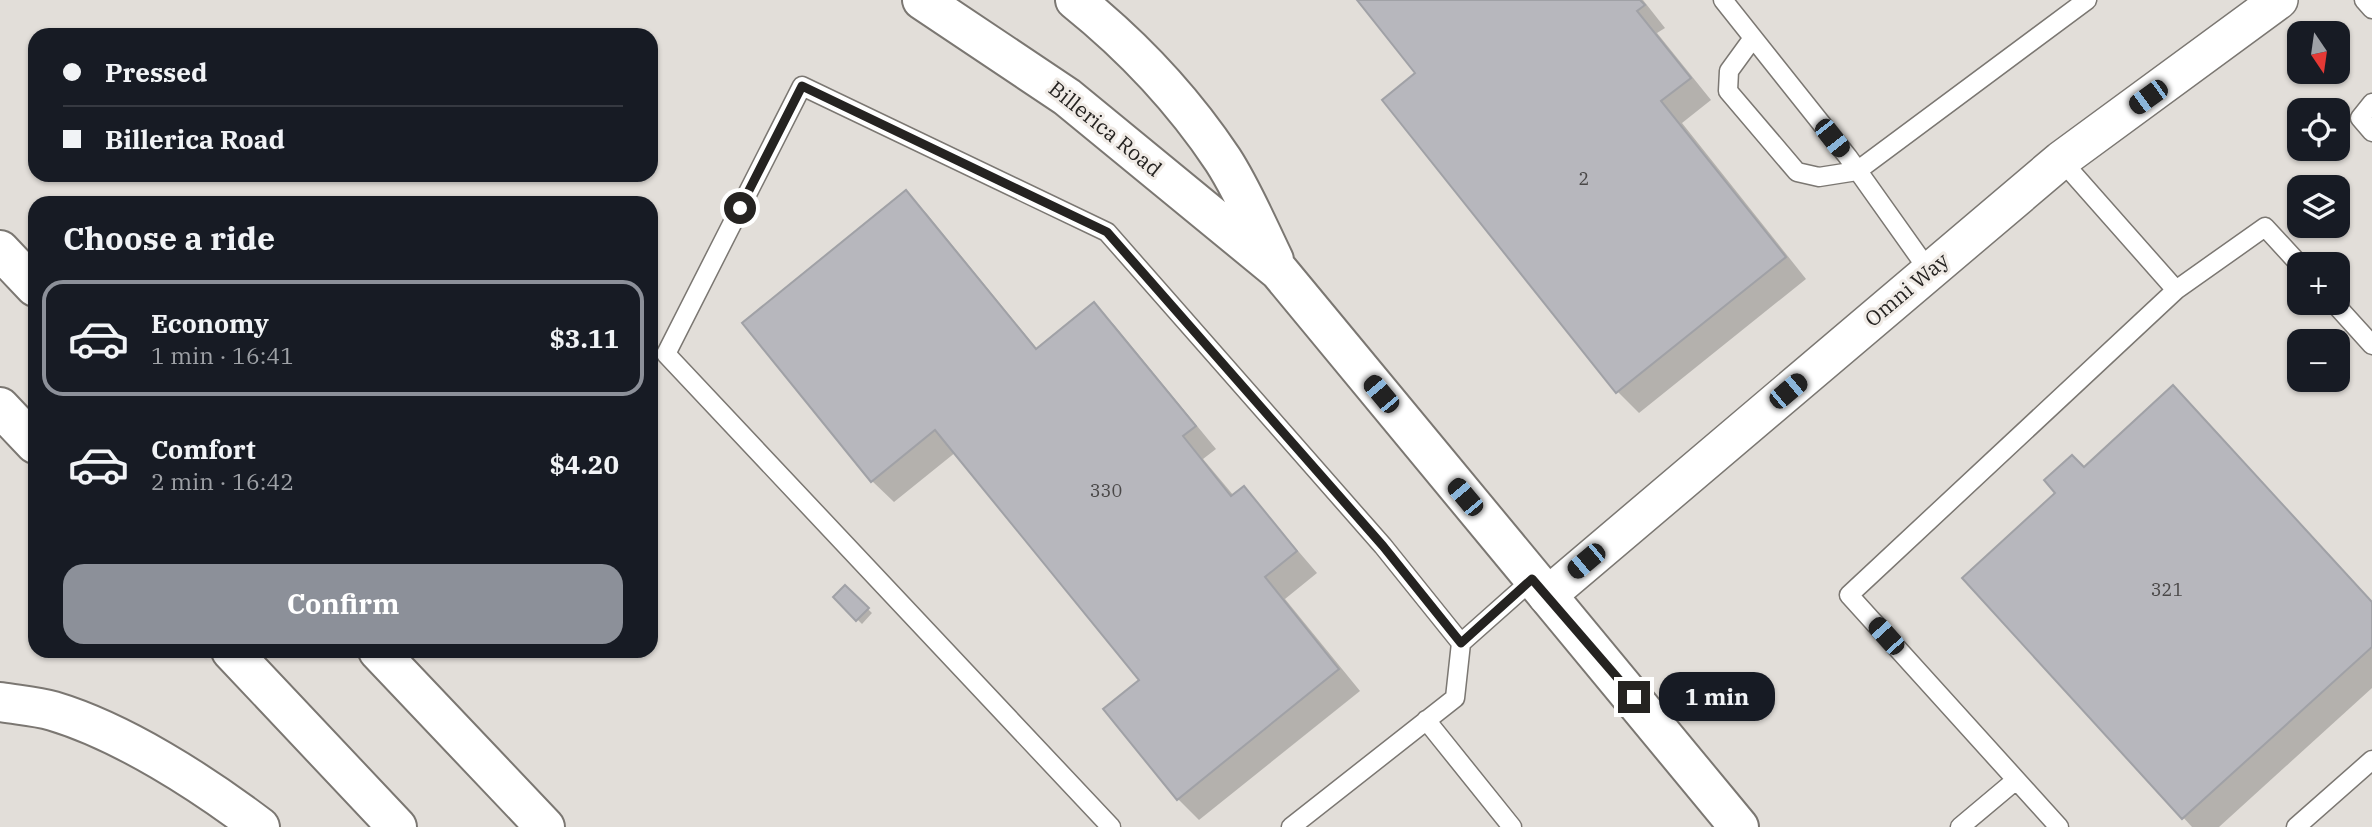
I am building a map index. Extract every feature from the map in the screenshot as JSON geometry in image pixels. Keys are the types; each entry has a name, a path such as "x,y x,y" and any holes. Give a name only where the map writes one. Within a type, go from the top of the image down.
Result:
{"main road":[{"name":"Billerica Road","path":"922,0 1067,97 1279,271 1740,827"},
{"name":"Billerica Road","path":"1075,0 1149,69 1196,122 1224,163 1279,271"},
{"path":"0,250 28,280"},
{"path":"0,407 28,437"},
{"path":"238,658 397,827"},
{"path":"385,658 545,827"},
{"path":"0,702 53,711 132,745 213,791 260,827"}],"street":[{"name":"Omni Way","path":"1540,588 2061,160 2260,6"}],"lane":[{"path":"1723,0 1857,171 1929,271"},
{"path":"1753,38 1729,71 1728,90 1797,172 1819,177 1857,171 2087,0"},
{"path":"2364,0 2372,9"},
{"path":"1111,827 666,354 802,86 1107,232 1383,546 1461,643 1455,698 1291,827"},
{"path":"2372,103 2360,118 2372,132"},
{"path":"2061,160 2176,290"},
{"path":"2059,827 1849,594 2176,290 2266,227 2288,252"},
{"path":"2345,315 2372,345"},
{"path":"1461,643 1540,588"},
{"path":"1426,720 1512,827"},
{"path":"2296,827 2372,760"},
{"path":"1960,827 2016,780"}],"building":[{"path":"1357,0 1640,0 1645,5 1637,11 1691,78 1661,101 1786,257 1616,393 1382,100 1415,73"},
{"path":"906,190 1036,349 1094,302 1196,426 1183,436 1231,496 1244,486 1297,551 1265,577 1339,669 1177,800 1103,709 1139,680 935,430 871,482 742,323"},
{"path":"2173,385 2372,602 2372,647 2182,819 1962,578 2055,493 2044,480 2072,455 2084,467"},
{"path":"845,585 869,608 856,621 833,597"}],"route":[{"path":"740,208 802,86 944,151 1107,232 1383,546 1461,643 1532,579 1634,697"}]}
